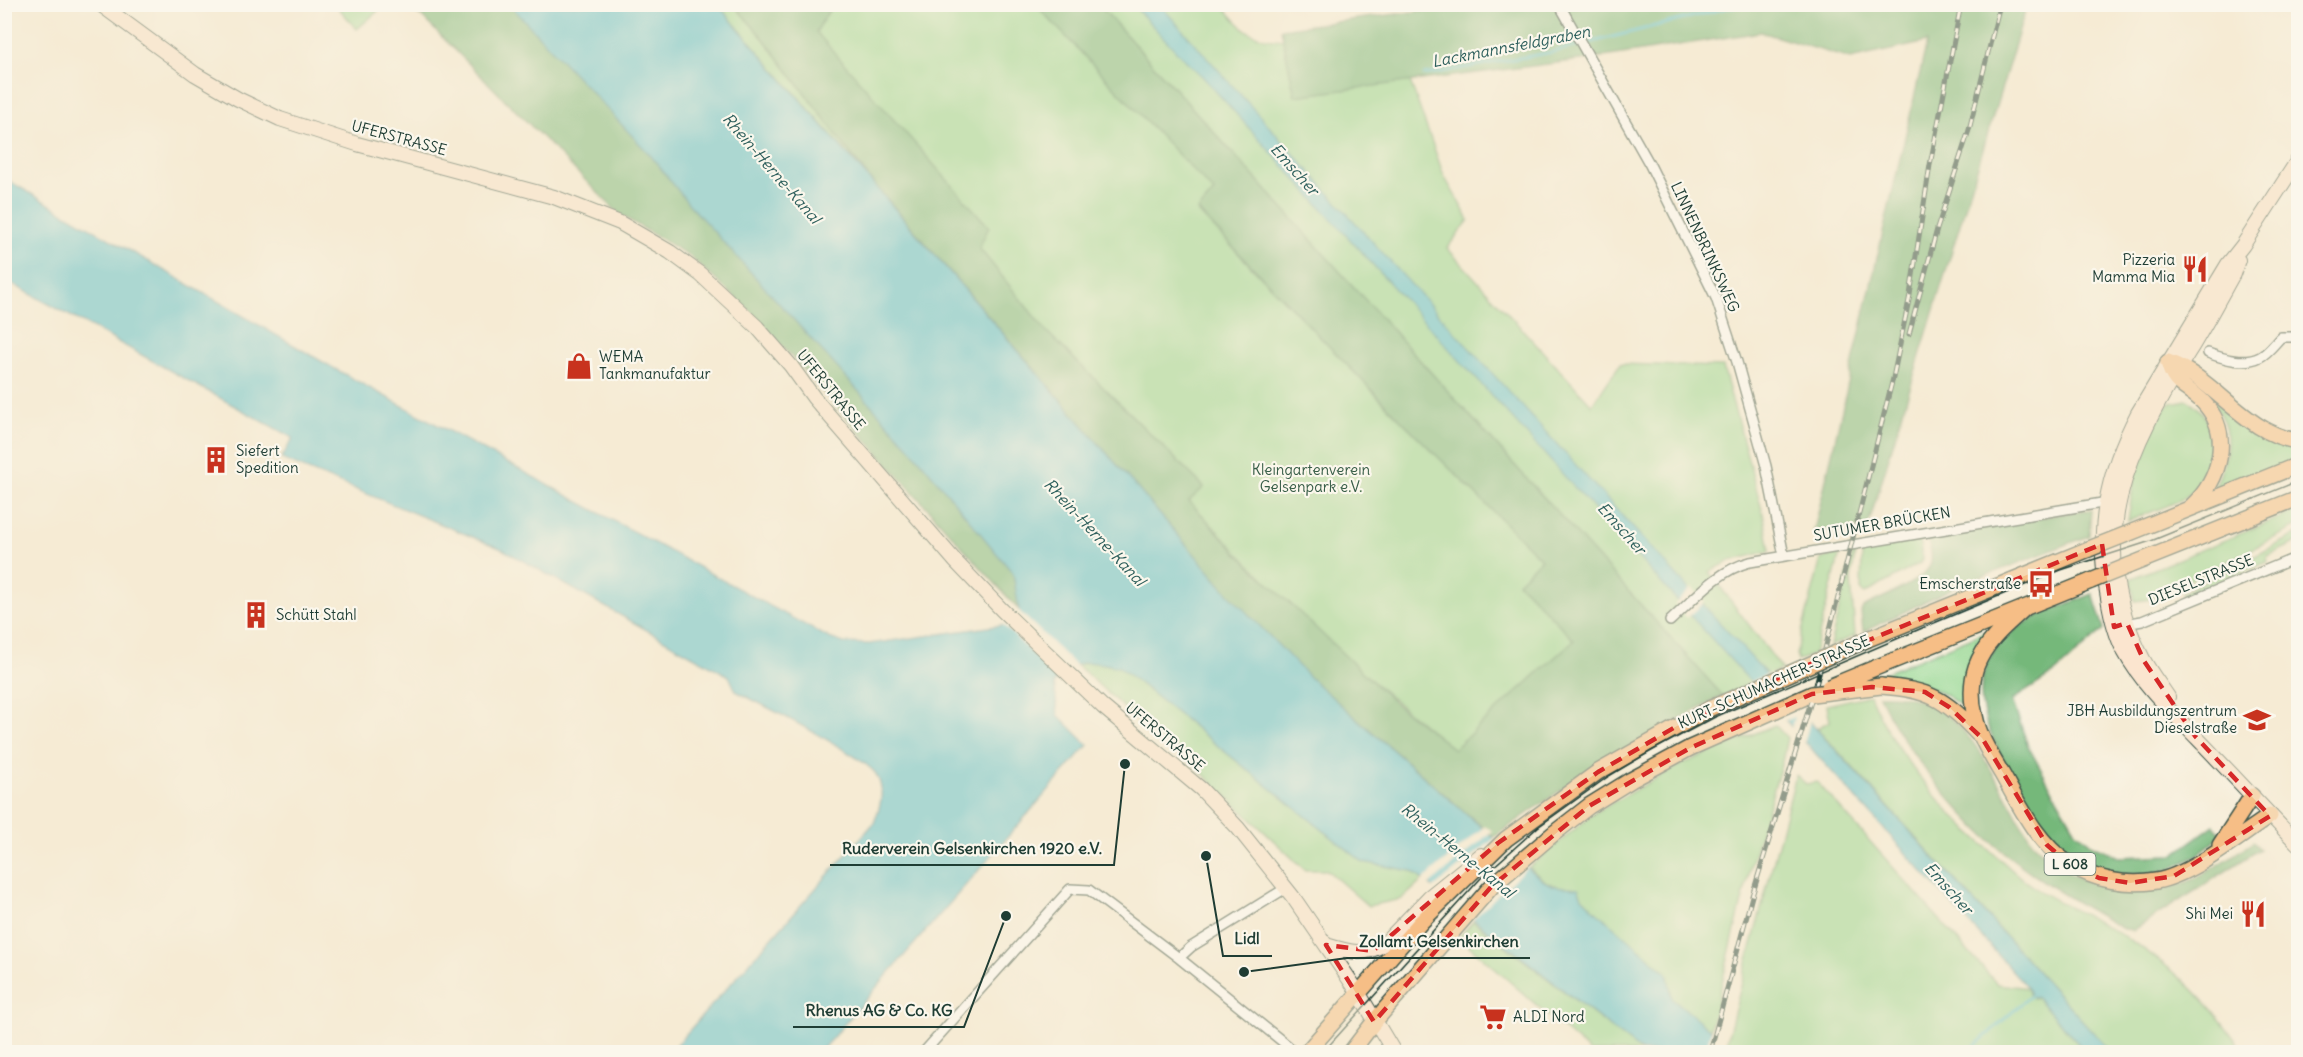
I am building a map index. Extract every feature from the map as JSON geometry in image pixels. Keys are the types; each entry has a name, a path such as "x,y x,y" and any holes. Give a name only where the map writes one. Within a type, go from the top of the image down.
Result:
{"main road":[{"name":"UFERSTRASSE","path":"100,4 195,74 238,99 280,118 357,144 554,197 620,223 670,252 717,288 757,327 791,366 814,398 956,562 1002,610 1072,678 1217,804 1286,888 1358,992 1394,1053"},
{"path":"2298,160 2243,246 2228,264 2173,368 2127,433 2111,479 2113,503 2101,534 2102,556 2121,625 2123,648 2135,669 2164,705 2298,844"},
{"path":"2173,368 2261,427 2284,438 2298,441"},
{"path":"2173,368 2211,412 2220,436 2221,448 2215,474 2188,510"},
{"name":"KURT-SCHUMACHER-STRASSE","path":"1307,1053 1433,902 1506,839 1598,772 1629,753 1709,709 1868,639 2298,465"},
{"name":"KURT-SCHUMACHER-STRASSE","path":"1351,1053 1374,1022 1491,887 1589,806 1670,758 1812,694 2298,498"},
{"name":"L 608","path":"2025,608 1992,639 1976,666 1972,689 1975,716 1982,738 2035,830 2057,855 2084,872 2114,881 2130,883 2159,881 2189,869 2270,816"},
{"name":"L 608","path":"1812,694 1881,686 1925,692 1938,699 1982,738"},
{"name":"L 608","path":"2215,852 2252,796"},
{"path":"1326,945 1344,951 1373,951 1433,902"}],"street":[{"name":"LINNENBRINKSWEG","path":"1559,4 1650,165 1716,298 1737,362 1766,466 1784,556"},
{"path":"2208,353 2234,360 2248,360 2261,357 2281,337 2298,337"},
{"name":"SUTUMER BRÜCKEN","path":"1670,621 1708,586 1741,564 2113,503"},
{"name":"DIESELSTRASSE","path":"2121,625 2142,621 2298,557"},
{"path":"1179,958 1191,947 1286,888"},
{"path":"924,1053 1070,889 1089,890 1179,958 1288,1046"}],"highlighted area":[{"path":"2102,544 2114,627 2127,623 2144,661 2195,736 2270,816 2174,876 2130,883 2099,878 2069,864 2047,845 1982,738 1949,707 1925,692 1872,687 1812,694 1690,748 1589,806 1491,887 1374,1022 1326,945 1373,951 1498,843 1598,772 1677,726 1784,675"}],"green space":[{"path":"1473,4 2027,5 1868,526 1814,531 1927,42 1850,59 1761,32 1597,58 1295,96 1281,29"},
{"path":"336,5 373,5 378,11 357,29"},
{"path":"405,5 510,5 652,157 688,203 911,449 1013,573 1019,610 752,313 688,255 619,214 422,17"},
{"path":"718,5 734,5 763,38 870,179"},
{"path":"734,5 832,5 816,32 989,227 979,248 1046,331 1204,487 1189,501 1239,555 1396,704 1454,749 1574,640 1518,582 1541,559 1388,407 1198,211 1214,192 1036,5 1099,5 1723,696 1601,762 1494,837 1310,678 1228,593 870,179 764,39"},
{"name":"Kleingartenverein Gelsenpark e.V.","path":"832,5 1036,5 1214,192 1198,212 1388,407 1541,559 1518,582 1574,640 1454,749 1419,721 1284,599 1189,501 1204,487 1046,331 979,248 816,32"},
{"path":"1099,5 1222,5 1241,26 1255,35 1263,38 1283,39 1295,96 1410,81 1444,176 1469,220 1447,248 1592,405 1620,364 1723,367 1764,517 1770,551 1730,561 1709,572 1782,669 1723,696"},
{"path":"2194,383 2255,431 2283,444 2298,447 2298,459 2211,494 2224,463 2227,435 2217,409 2192,386"},
{"path":"2187,400 2198,408 2211,431 2213,445 2209,472 2201,483 2184,498 2128,521 2135,471 2150,433 2162,411 2171,403"},
{"path":"2091,510 2089,536 1955,587 1863,632 1861,612 1863,607 1911,583 1926,571 1932,558 1927,537"},
{"path":"2298,510 2298,526 2152,599 2135,601 2130,579"},
{"path":"2298,534 2298,542 2267,556 2268,562 2183,596 2182,593"},
{"path":"1916,540 1920,543 1922,559 1920,563 1865,594 1861,591 1862,551"},
{"path":"1853,551 1855,553 1851,579 1855,636 1830,646"},
{"path":"1840,553 1814,654 1798,661 1796,655 1821,559"},
{"path":"2093,594 2104,629 2056,672 2012,700 2028,746 2076,831 2091,844 2119,857 2173,855 2214,825 2222,834 2203,851 2181,864 2158,872 2134,874 2110,872 2087,865 2066,852 2047,834 2033,814 1997,748 1984,715 1981,699 1986,666 1995,649 2004,639 2040,615"},
{"path":"1992,629 1968,711 1948,696 1928,687 1881,677 1882,674"},
{"path":"1090,661 1119,667 1363,862 1411,871 1423,880 1402,899 1368,906 1327,870 1305,870 1188,760 1137,720 1077,665"},
{"path":"1870,695 1894,742 1909,764 1943,805 1981,843 2029,884 2116,932 2162,963 2207,1004 2243,1052 2111,1052 1817,728 1830,721 1827,705"},
{"path":"1879,695 1905,697 1928,704 1947,715 1978,749 2035,844 2067,872 2086,881 2124,890 2161,889 2196,878 2253,842 2260,849 2134,930 2123,929 2069,898 1986,837 1930,776 1896,727"},
{"path":"1775,725 1787,738 1782,762 1751,865 1710,1031 1672,998 1667,973 1598,913 1582,897 1578,888 1550,884 1529,867 1597,811 1680,765"},
{"path":"1796,775 1806,784 1817,782 1997,984 2028,988 2032,998 2037,998 2086,1052 1737,1052 1726,1044"},
{"path":"1473,921 1642,1052 1590,1052 1459,937"}],"water":[{"name":"Rhein-Herne-Kanal","path":"510,5 718,5 1228,593 1310,678 1542,880 1553,886 1578,888 1582,897 1598,913 1667,973 1672,998 1737,1052 1642,1052 1412,871 1363,862 1119,667 1090,662 1076,665 1054,683 1058,715 1088,745 820,1052 670,1052 874,823 881,793 876,774 833,743 736,691 729,676 502,549 281,459 293,438 5,280 4,178 335,369 829,638 844,643 869,644 1003,625 1019,610 1013,573 911,449 688,203 651,156"},
{"name":"Emscher","path":"1133,5 1160,5 1388,259 2111,1052 2086,1052 2037,998 2030,996 2028,988 1409,304 1202,76"}],"pier":[{"path":"1692,588 1705,602 1687,618 1675,604"},
{"path":"1016,608 1078,668 1071,670 1060,680 1000,622"},
{"path":"1771,673 1811,717 1803,747 1790,733 1794,717 1781,722 1746,684"},
{"path":"1485,826 1492,831 1427,887 1421,882"},
{"path":"1498,836 1530,864 1470,922 1431,890"},
{"path":"1712,1028 1727,1040 1724,1052 1705,1052"}],"waterway":[{"name":"Lackmannsfeldgraben","path":"1424,75 1553,52 1742,4"},
{"path":"1968,1052 2030,996"}],"tram line":[{"path":"1323,1052 1481,878 1538,827 1609,776 1651,751 1715,717 2061,570 2151,541 2298,481"}],"railway":[{"path":"1710,1052 1752,896 1816,685 1893,378 1910,295 1930,165 1961,4"},
{"path":"1909,334 1937,229 1969,130 2000,4"}],"place":[{"name":"Pizzeria Mamma Mia","path":"2195,269"},
{"name":"WEMA Tankmanufaktur","path":"579,366"},
{"name":"Siefert Spedition","path":"216,460"},
{"name":"Emscherstraße","path":"2041,584"},
{"name":"Schütt Stahl","path":"256,615"},
{"name":"JBH Ausbildungszentrum Dieselstraße","path":"2257,720"},
{"name":"Ruderverein Gelsenkirchen 1920 e.V.","path":"1125,764"},
{"name":"Lidl","path":"1206,856"},
{"name":"Shi Mei","path":"2253,914"},
{"name":"Rhenus AG & Co. KG","path":"1006,916"},
{"name":"Zollamt Gelsenkirchen","path":"1244,972"},
{"name":"ALDI Nord","path":"1493,1017"}]}
